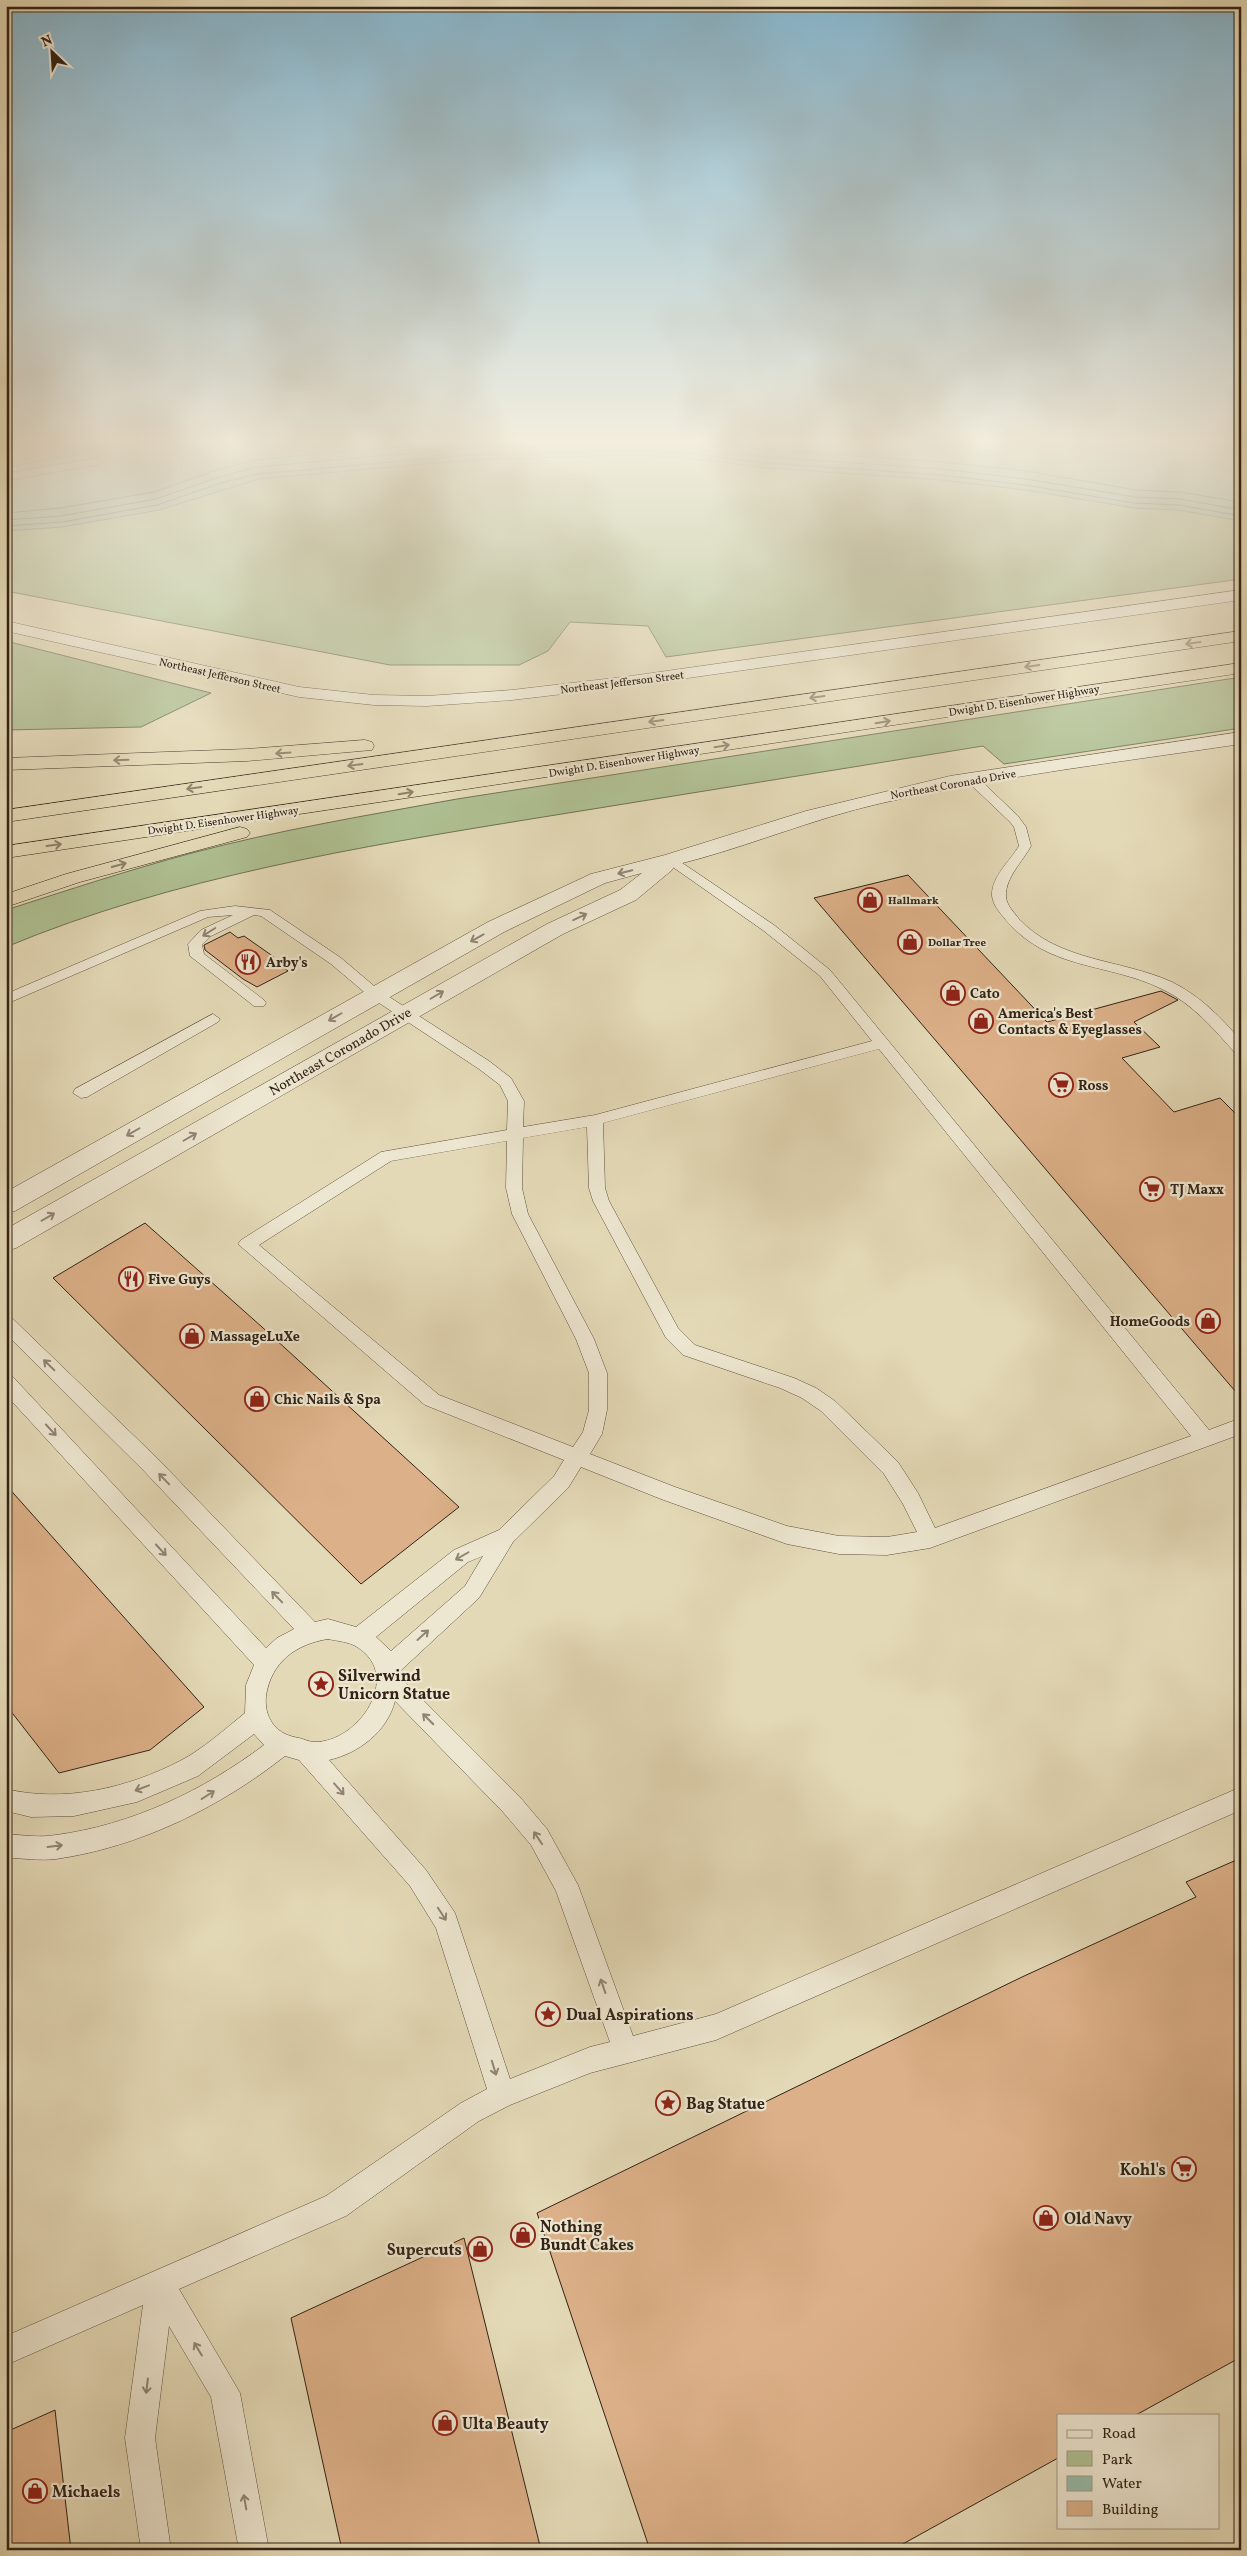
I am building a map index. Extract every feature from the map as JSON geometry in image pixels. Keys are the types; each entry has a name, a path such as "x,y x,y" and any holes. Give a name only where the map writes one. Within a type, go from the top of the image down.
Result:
{"highway":[{"path":"6,816 1241,636"},
{"name":"Dwight D. Eisenhower Highway","path":"6,852 1241,668"},
{"path":"6,764 247,755 594,730"},
{"path":"6,900 72,878 371,798"}],"street":[{"name":"Northeast Jefferson Street","path":"6,626 299,692 374,700 427,700 512,695 631,681 1241,595"},
{"name":"Northeast Coronado Drive","path":"6,1204 496,927 598,878 672,860 813,815 878,798 972,779 1241,738"},
{"name":"Northeast Coronado Drive","path":"6,1241 555,929 628,895 672,860"}],"lane":[{"path":"972,779 1020,827 1025,846 1019,859 1000,883 999,897 1005,911 1031,939 1049,948 1131,973 1183,994 1210,1014 1241,1051"},
{"path":"672,860 814,963 882,1043 1205,1438"},
{"path":"6,1000 205,914 231,908 253,910 265,913 336,961 375,994 484,1065 506,1082 516,1101 514,1188 520,1214 586,1338 598,1373 598,1410 592,1434 561,1482 506,1536 472,1592 389,1674 384,1707 374,1723 359,1738 340,1747 320,1752 307,1752 282,1745 267,1733 257,1718 254,1700 257,1681 266,1663 278,1649 293,1639 310,1632 328,1629 345,1630 361,1636 377,1650 389,1674 512,1804 539,1838 566,1885 625,2049"},
{"path":"253,910 206,933 195,944 197,956 259,1002"},
{"path":"81,1093 213,1019"},
{"path":"882,1043 595,1120 387,1156 247,1244 432,1400 579,1456 668,1493 787,1535 839,1544 887,1546 930,1539 1241,1426"},
{"path":"595,1120 597,1188 601,1201 672,1332 689,1350 787,1383 828,1406 891,1468 911,1499 930,1539"},
{"path":"6,1323 150,1464 310,1632"},
{"path":"6,1382 266,1663"},
{"path":"361,1636 461,1556 506,1536"},
{"path":"6,1800 31,1806 74,1805 136,1791 190,1768 257,1718"},
{"path":"6,1846 54,1847 100,1837 193,1804 264,1760 282,1745"},
{"path":"307,1752 418,1878 446,1922 502,2096"},
{"path":"6,2351 160,2285 336,2206 470,2112 502,2096 590,2060 625,2049 716,2027 1241,1798"},
{"path":"156,2550 140,2438 160,2285"},
{"path":"160,2285 225,2393 254,2550"}],"green space":[{"path":"6,564 1241,564 1241,579 666,657 648,626 570,622 548,651 519,665 390,665 6,591"},
{"path":"6,641 211,693 141,727 6,730"},
{"path":"1241,677 1241,728 1004,764 983,746 402,841 267,867 201,883 135,901 6,947 6,910 145,866 258,837 457,799"}],"building":[{"path":"908,875 1047,1022 1161,991 1178,1000 1134,1022 1160,1047 1122,1058 1174,1112 1220,1098 1241,1119 1241,1398 814,898"},
{"name":"Arby's","path":"230,932 238,938 244,936 274,957 271,958 288,971 257,987 243,979 205,950 204,945"},
{"path":"145,1223 459,1507 361,1584 53,1278"},
{"path":"6,1485 204,1707 150,1750 59,1773 6,1705"},
{"path":"1241,1858 1241,2357 1138,2414 1057,2414 1057,2459 892,2550 650,2550 537,2213 1022,1977 1196,1897 1186,1882"},
{"path":"464,2238 541,2550 342,2550 291,2318"},
{"name":"Michaels","path":"55,2410 71,2550 6,2550 6,2432"}],"place":[{"name":"Hallmark","path":"870,900"},
{"name":"Dollar Tree","path":"910,942"},
{"name":"Arby's","path":"248,962"},
{"name":"Cato","path":"953,993"},
{"name":"America's Best Contacts & Eyeglasses","path":"981,1021"},
{"name":"Ross","path":"1061,1085"},
{"name":"TJ Maxx","path":"1152,1189"},
{"name":"Five Guys","path":"131,1279"},
{"name":"HomeGoods","path":"1208,1321"},
{"name":"MassageLuXe","path":"192,1336"},
{"name":"Chic Nails & Spa","path":"257,1399"},
{"name":"Silverwind Unicorn Statue","path":"321,1684"},
{"name":"Dual Aspirations","path":"548,2014"},
{"name":"Bag Statue","path":"668,2103"},
{"name":"Kohl's","path":"1184,2169"},
{"name":"Old Navy","path":"1046,2218"},
{"name":"Nothing Bundt Cakes","path":"523,2235"},
{"name":"Supercuts","path":"480,2249"},
{"name":"Ulta Beauty","path":"445,2423"},
{"name":"Michaels","path":"35,2491"}]}
